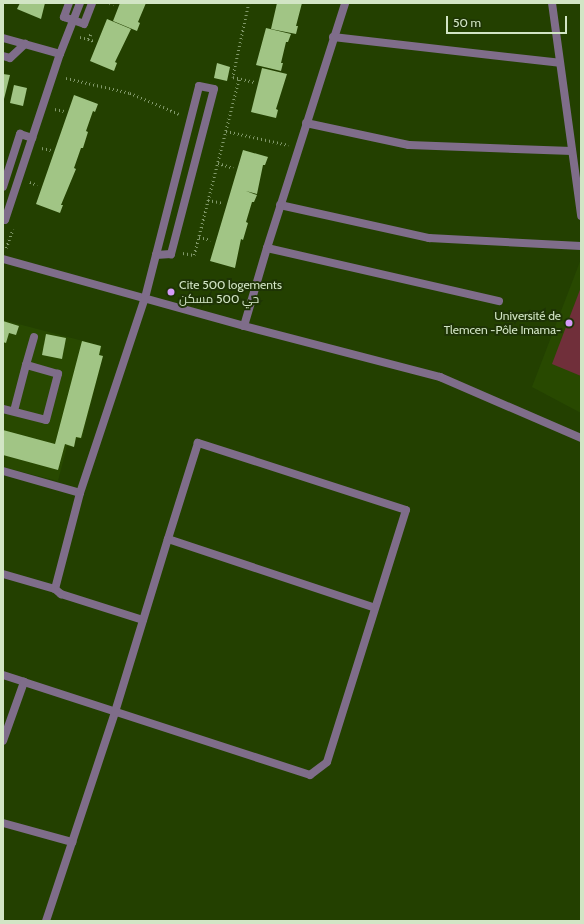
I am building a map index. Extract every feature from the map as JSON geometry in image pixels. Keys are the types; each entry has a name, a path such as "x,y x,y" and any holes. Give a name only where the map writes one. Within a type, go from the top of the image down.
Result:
{"street":[{"path":"69,3 64,17 84,24 92,3"},
{"path":"3,219 5,220 60,54 80,3"},
{"path":"244,326 280,204 345,3"},
{"path":"552,3 581,216"},
{"path":"333,37 560,63"},
{"path":"3,38 60,54"},
{"path":"3,56 10,58 26,44"},
{"path":"55,589 80,493 145,298 156,255 191,120 200,86 214,89 171,254 156,255"},
{"path":"306,123 409,145 572,152"},
{"path":"3,187 20,134 32,138"},
{"path":"280,204 429,238 581,246"},
{"path":"267,248 498,301"},
{"path":"3,259 244,326 440,376 581,438"},
{"path":"14,411 34,337"},
{"path":"3,408 46,420 58,374 26,365"},
{"path":"3,675 116,712 310,775 327,762 406,510 198,443 116,712 46,921"},
{"path":"3,471 80,493"},
{"path":"168,539 375,608"},
{"path":"3,574 55,589 60,594 143,620"},
{"path":"3,741 24,682"},
{"path":"3,823 72,842"}],"path":[{"path":"110,3 114,5"},
{"path":"250,3 233,77 254,82"},
{"path":"88,39 94,41"},
{"path":"66,78 130,93 191,120"},
{"path":"180,256 181,252 194,255 239,79"},
{"path":"55,109 64,111"},
{"path":"226,131 298,148"},
{"path":"41,147 51,150"},
{"path":"218,163 234,168"},
{"path":"29,182 37,185"},
{"path":"208,200 223,203"},
{"path":"199,237 211,240"}],"shaded area":[{"name":"Université de Tlemcen -Pôle Imama-","path":"581,259 581,413 532,387"},
{"path":"581,287 581,376 552,364"},
{"path":"3,320 102,346 100,355 103,356 82,439 77,438 74,447 67,446 58,481 3,467"}],"building":[{"path":"20,3 45,3 41,19 17,9"},
{"path":"120,3 146,3 138,22 140,23 137,31 113,21"},
{"path":"277,3 302,3 296,26 298,26 296,34 271,29"},
{"path":"107,19 131,29 115,62 117,63 114,71 90,61"},
{"path":"266,28 291,34 288,42 286,42 281,63 283,63 281,71 256,65"},
{"path":"217,63 230,67 227,81 214,78"},
{"path":"262,68 287,74 276,109 278,110 276,118 251,112"},
{"path":"3,74 10,75 4,99 3,99"},
{"path":"14,85 27,88 23,106 10,103"},
{"path":"74,95 98,104 95,112 93,111 86,131 88,132 83,148 81,148 74,168 76,169 61,205 63,205 60,213 36,204"},
{"path":"243,150 268,157 265,165 263,165 257,194 246,191 257,195 254,202 252,202 246,222 248,223 243,240 241,239 235,268 210,261"},
{"path":"3,321 19,326 16,335 9,333 6,343 3,342"},
{"path":"46,334 66,338 62,359 42,355"},
{"path":"82,341 101,346 99,355 103,356 81,438 76,437 74,447 65,444 58,470 3,455 3,430 55,444"}],"place":[{"name":"Cite 500 logements حي 500 مسكن","path":"171,292"},
{"name":"Université de Tlemcen -Pôle Imama-","path":"569,323"}]}
